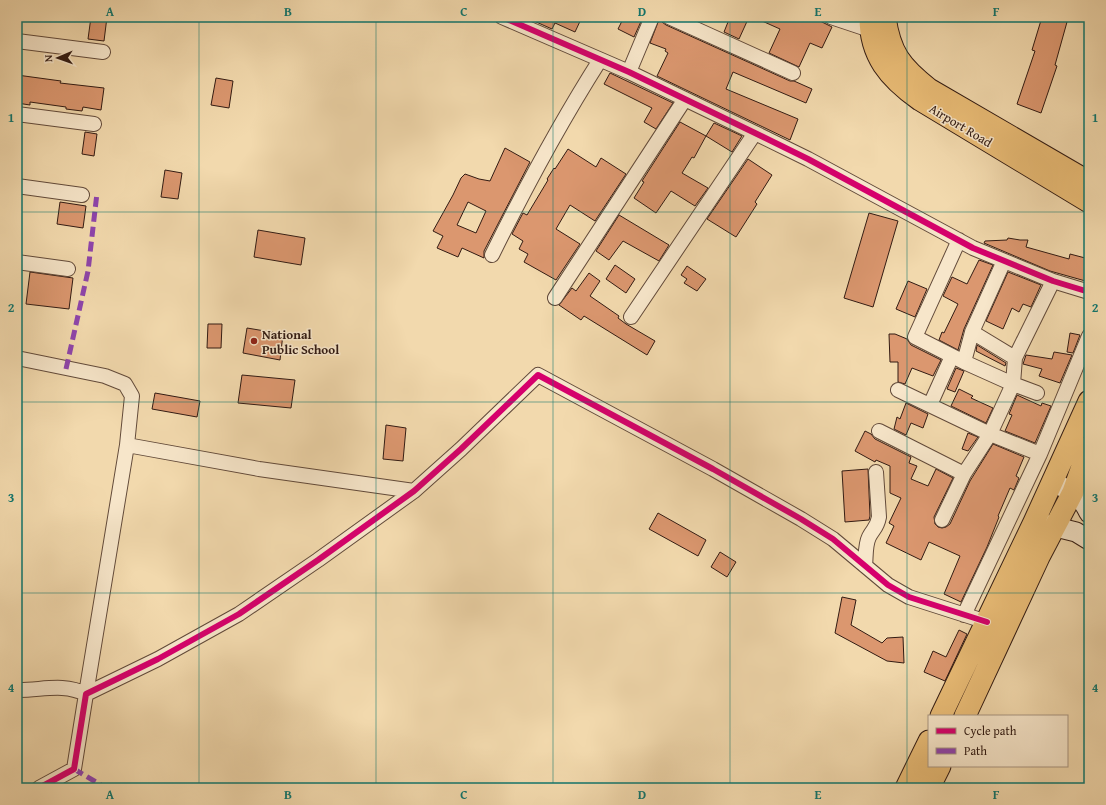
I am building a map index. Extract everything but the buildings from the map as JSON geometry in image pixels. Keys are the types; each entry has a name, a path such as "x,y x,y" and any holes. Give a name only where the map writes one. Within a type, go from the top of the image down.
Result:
{"main road":[{"name":"Airport Road","path":"875,21 887,34 897,57 911,75 929,89 1089,182"},
{"name":"Airport Road","path":"875,21 874,48 880,61 889,74 905,89 920,100 1089,202"},
{"path":"941,715 1034,522 1089,401"},
{"path":"965,715 1039,557 1073,492 1089,446"},
{"path":"1052,482 1073,492 1083,501 1089,513"},
{"path":"1034,522 1076,532 1089,540"},
{"path":"906,788 928,743"},
{"path":"929,788 940,767"}],"street":[{"path":"502,17 526,22 600,60 629,72 755,133 808,159 973,248 1053,281 1089,292"},
{"path":"629,72 652,17"},
{"path":"669,17 793,72"},
{"path":"831,17 875,21"},
{"path":"17,41 103,52"},
{"path":"492,255 568,110 600,60"},
{"path":"555,298 685,99"},
{"path":"17,114 94,124"},
{"path":"631,317 755,133"},
{"path":"17,186 82,195"},
{"path":"959,240 915,337 958,359 1013,384 1037,393"},
{"path":"930,405 958,359 972,332 1004,261"},
{"path":"17,262 68,269"},
{"path":"942,520 964,474 990,434 1013,384 1015,358 1053,281"},
{"path":"972,332 1015,358"},
{"path":"964,615 1040,454 1089,336"},
{"path":"17,358 105,376 125,384 132,396 127,445 74,769 39,788"},
{"path":"19,690 38,690 62,687 86,694 158,659 240,614 414,491 461,449 538,375 576,394 713,469 801,519 833,539 888,585 909,597 986,622"},
{"path":"898,390 990,434 1040,454"},
{"path":"879,431 964,474"},
{"path":"127,445 259,469 414,491"},
{"path":"865,566 867,544 879,517 876,472"}],"marked path":[{"path":"66,369 88,271 97,193"},
{"path":"74,769 106,788"}],"cycle path":[{"path":"502,17 629,72 755,133 808,159 973,248 1053,281 1089,292"},
{"path":"39,788 74,769 86,694 158,659 239,614 318,560 414,491 461,449 538,375 713,469 801,519 833,539 888,585 909,597 987,622"}],"place":[{"name":"National Public School","path":"254,341"}]}
